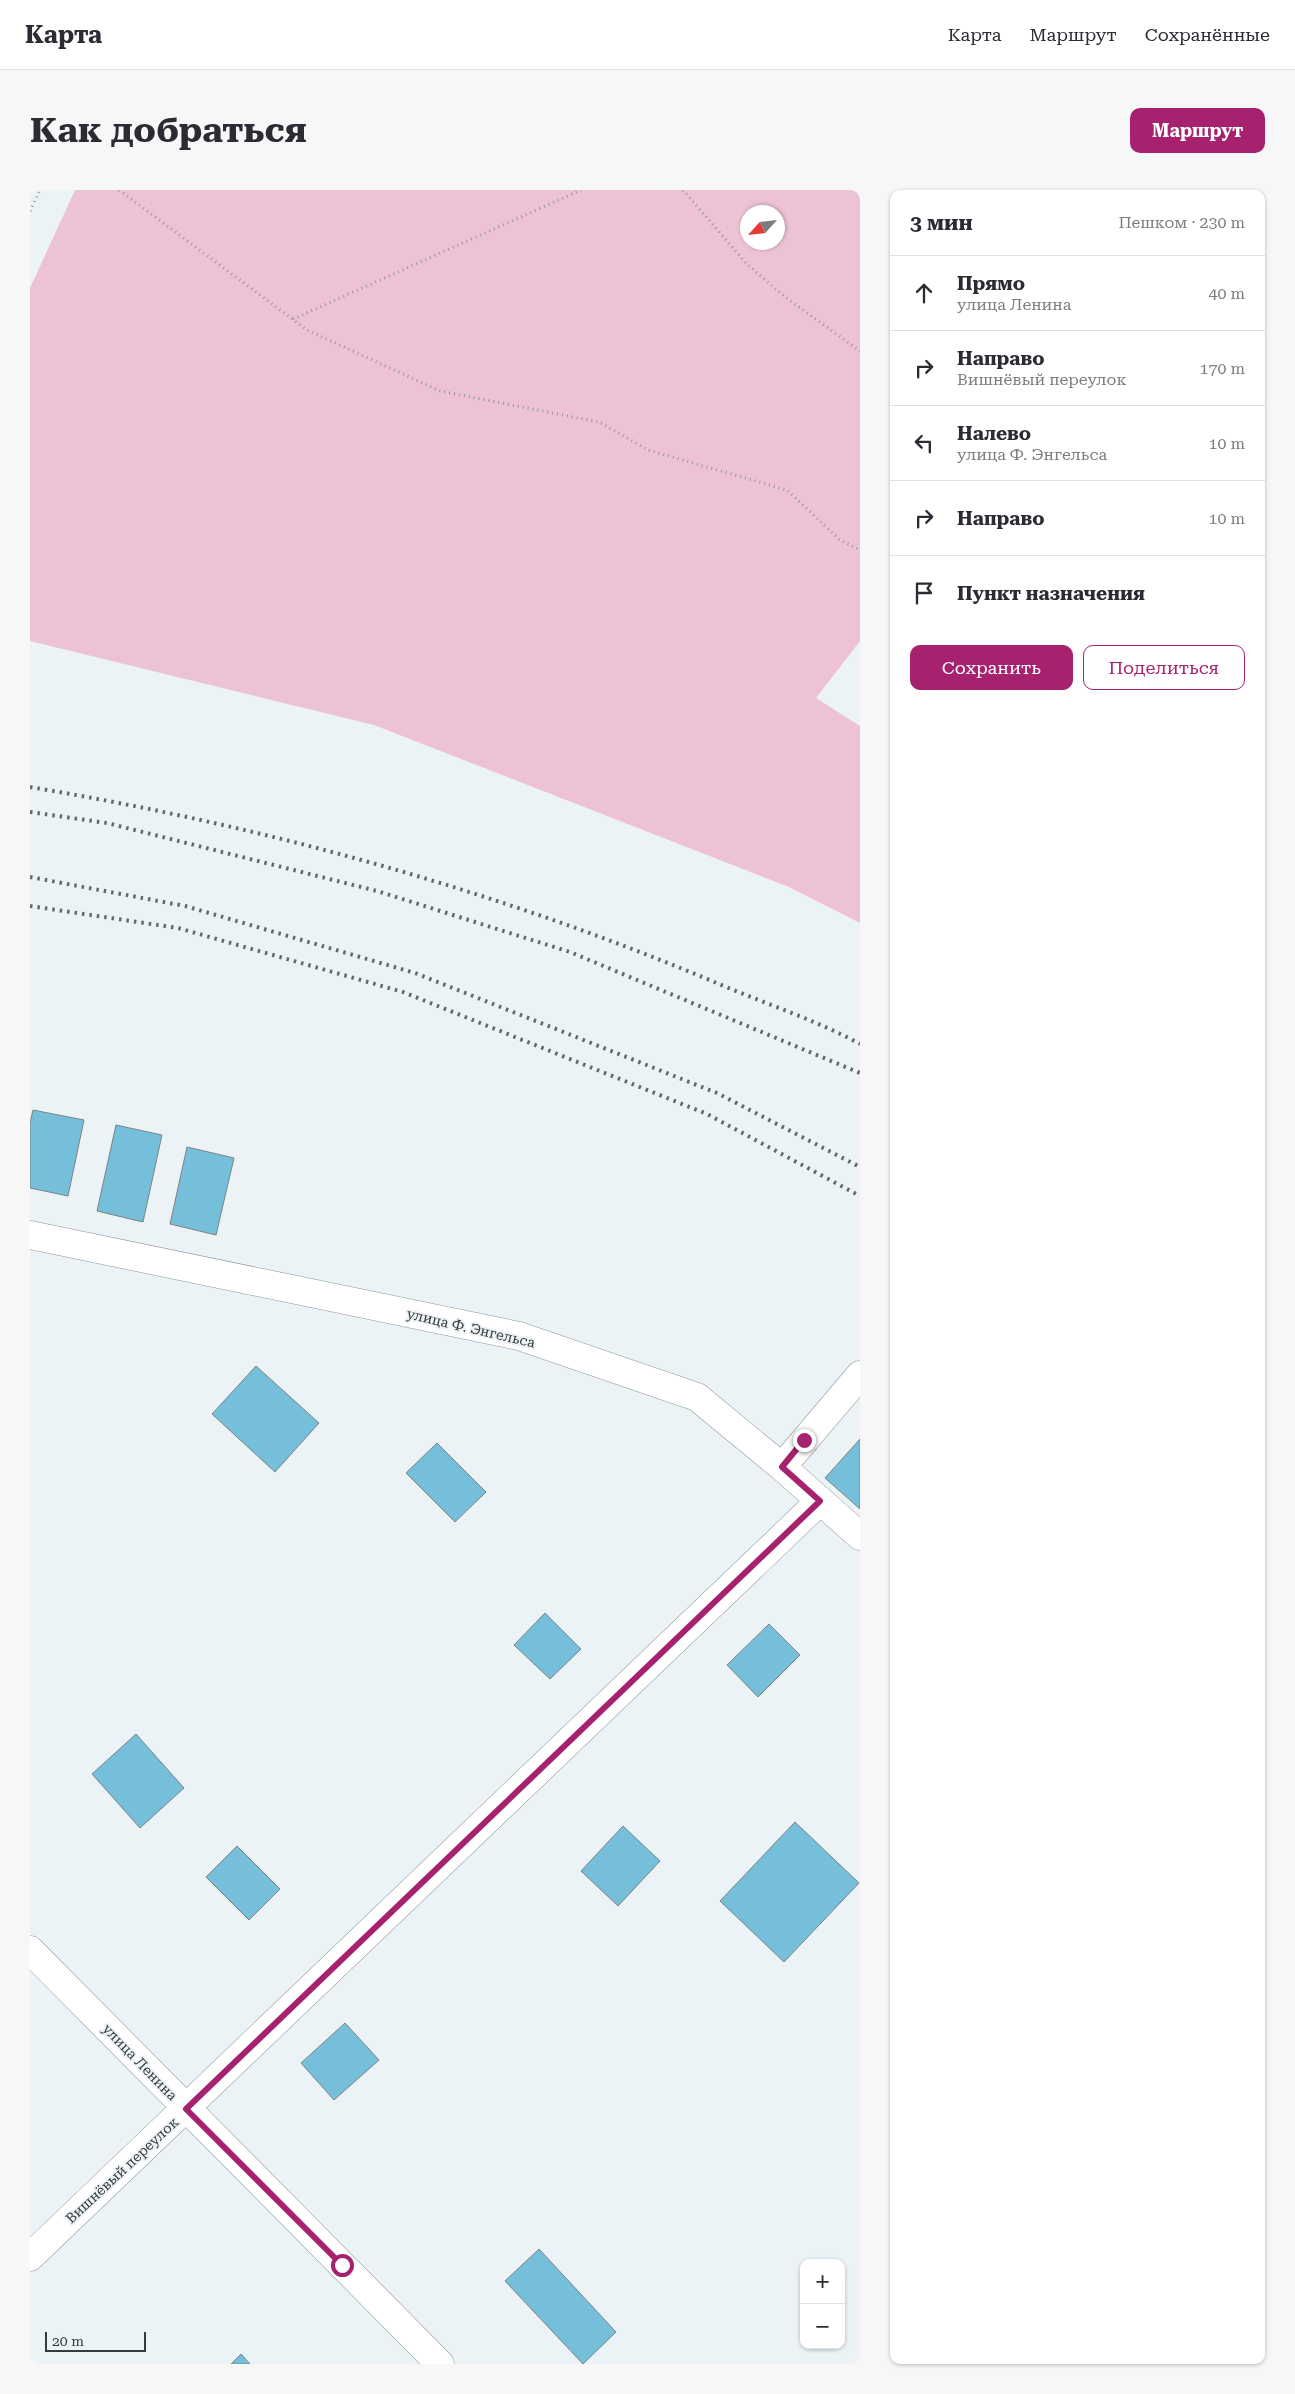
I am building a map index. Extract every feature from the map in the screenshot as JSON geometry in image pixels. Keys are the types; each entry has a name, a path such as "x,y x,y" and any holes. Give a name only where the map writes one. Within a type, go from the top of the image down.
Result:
{"street":[{"name":"улица Ф. Энгельса","path":"30,1236 519,1336 697,1397 782,1467 860,1536"},
{"path":"782,1467 860,1375"},
{"name":"Вишнёвый переулок","path":"30,2257 820,1501"},
{"name":"улица Ленина","path":"30,1950 440,2364"}],"path":[{"path":"30,211 40,190"},
{"path":"119,190 307,330 440,391 599,422 648,450 787,490 840,540 860,550"},
{"path":"293,318 581,190"},
{"path":"683,190 746,263 785,297 860,351"}],"shaded area":[{"path":"75,190 860,190 860,641 816,698 860,726 860,923 789,887 374,725 30,641 30,288"}],"building":[{"path":"33,1110 84,1120 68,1196 30,1188 30,1123"},
{"path":"116,1125 162,1135 143,1222 97,1211"},
{"path":"187,1147 234,1158 216,1235 170,1224"},
{"path":"256,1366 319,1423 275,1472 212,1414"},
{"path":"860,1439 860,1509 825,1478"},
{"path":"437,1443 486,1492 455,1522 406,1473"},
{"path":"545,1613 581,1649 550,1679 514,1645"},
{"path":"769,1624 800,1655 758,1697 727,1665"},
{"path":"136,1734 184,1788 140,1828 92,1774"},
{"path":"795,1822 859,1883 784,1962 720,1901"},
{"path":"623,1826 660,1861 618,1906 581,1871"},
{"path":"237,1846 280,1889 249,1920 206,1877"},
{"path":"345,2023 379,2060 334,2100 301,2063"},
{"path":"539,2249 616,2332 583,2364 505,2281"},
{"path":"241,2354 250,2364 231,2364"}],"railway":[{"path":"30,787 206,821 380,865 466,891 552,919 636,950 808,1020 860,1044"},
{"path":"30,812 107,823 377,891 570,952 860,1073"},
{"path":"30,877 185,906 415,973 717,1093 860,1167"},
{"path":"30,906 178,928 403,992 707,1114 860,1196"}],"route":[{"path":"342,2265 186,2109 820,1501 782,1467 804,1440"}]}
